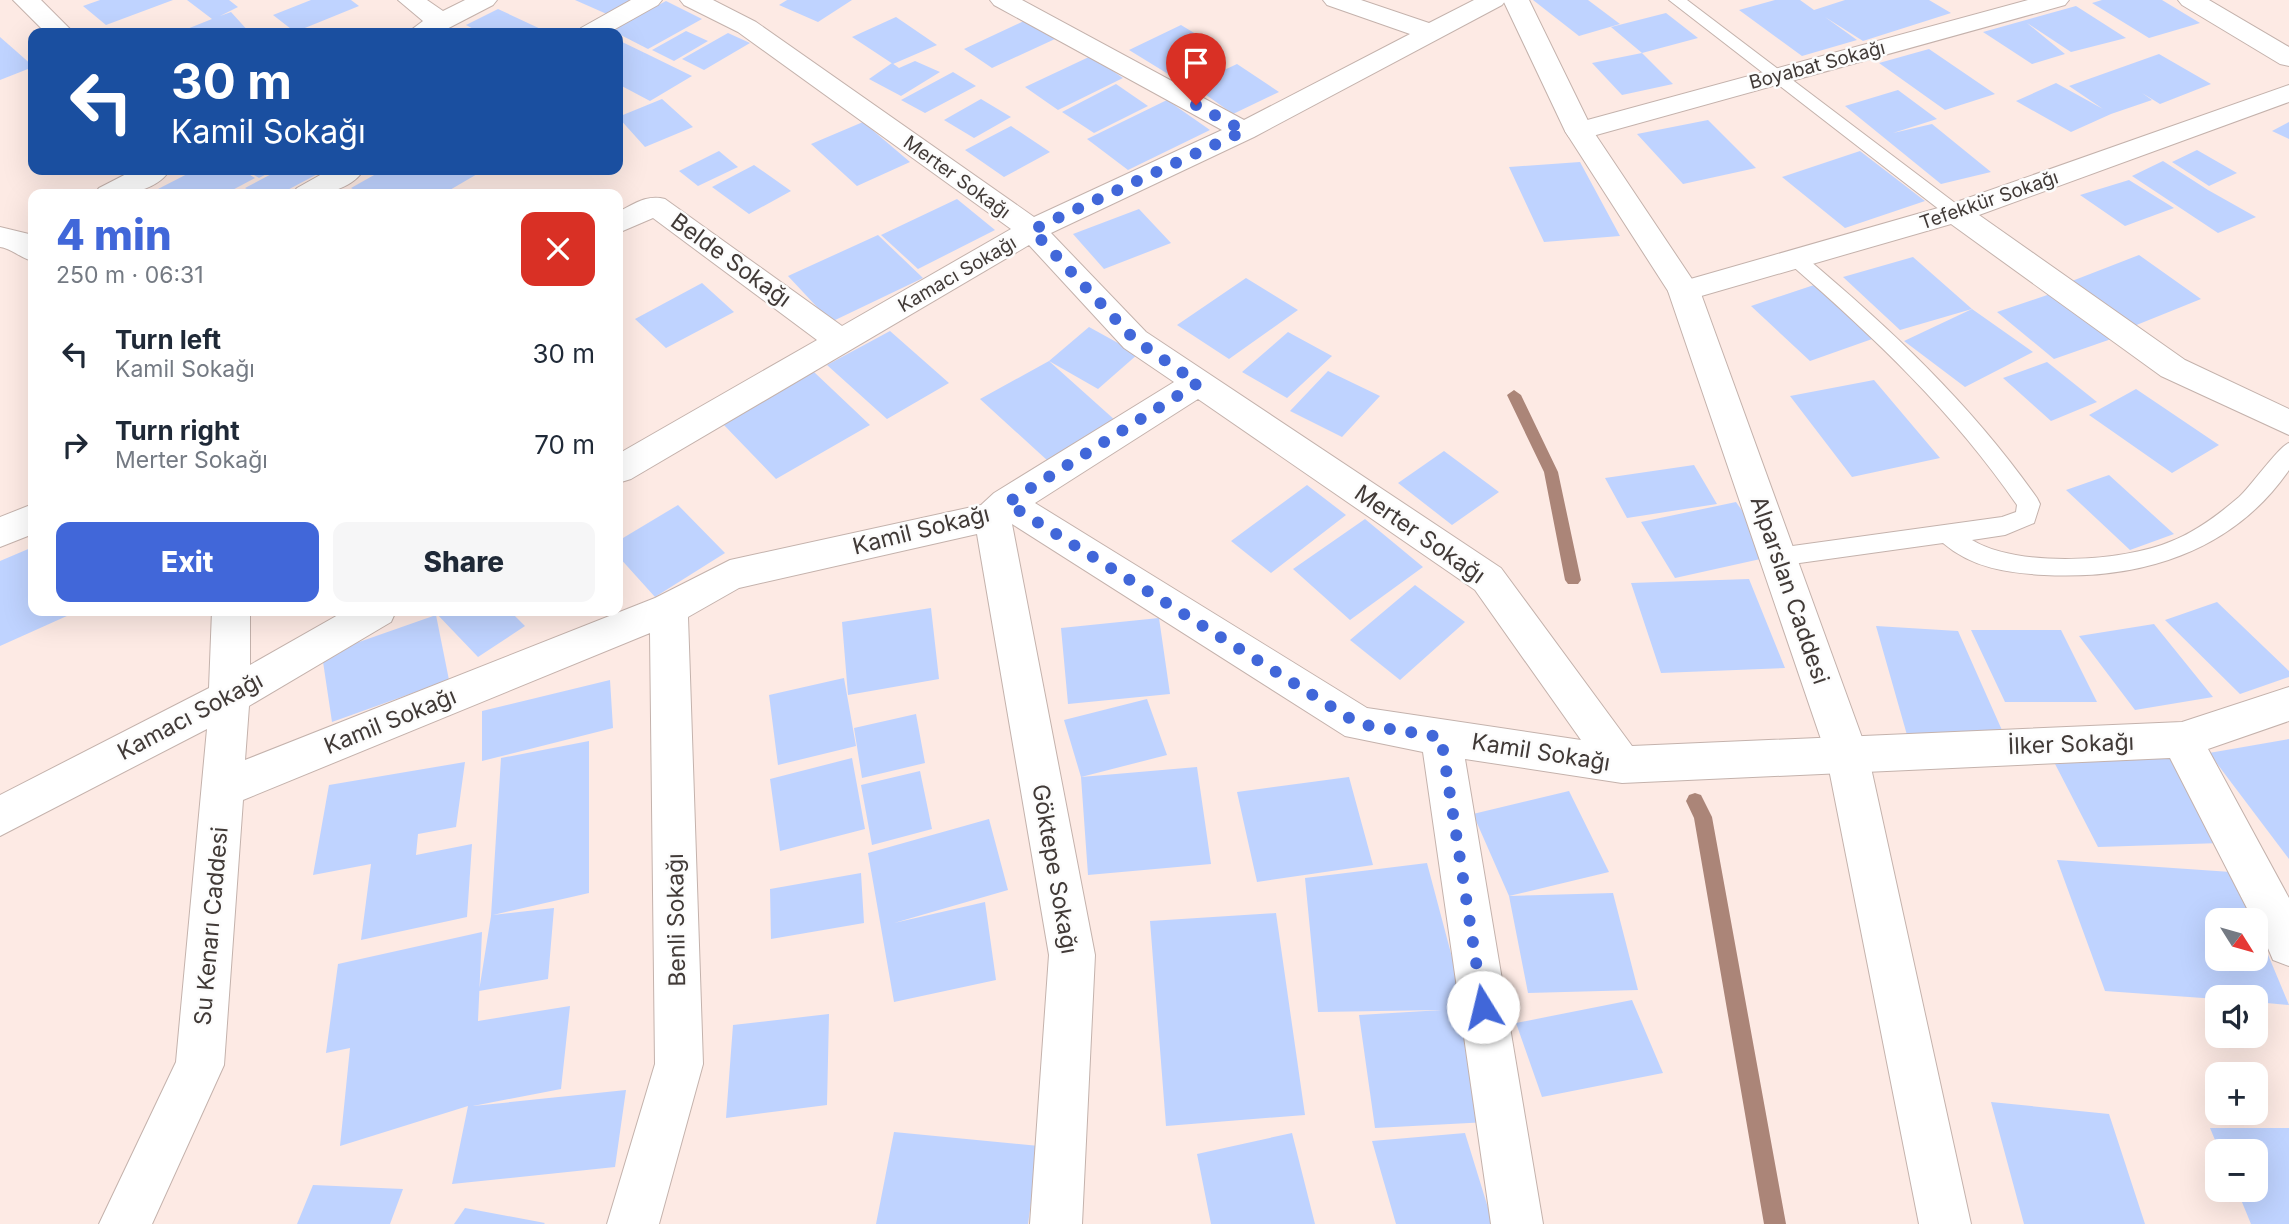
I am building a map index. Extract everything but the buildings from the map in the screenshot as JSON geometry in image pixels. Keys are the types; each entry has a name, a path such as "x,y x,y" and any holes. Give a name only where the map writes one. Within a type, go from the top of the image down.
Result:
{"street":[{"path":"26,0 56,28"},
{"path":"411,0 431,28 484,0"},
{"path":"599,28 649,0"},
{"name":"Merter Sokağı","path":"693,0 747,27 1032,230 1135,340 1488,579 1622,765"},
{"path":"1003,0 1244,131"},
{"path":"1336,0 1433,33"},
{"path":"1413,0 1433,33"},
{"name":"Kamacı Sokağı","path":"623,467 1032,230 1244,131 1493,0"},
{"name":"Alparslan Caddesi","path":"1516,0 1579,131 1684,291 1778,557 1847,754 1945,1224"},
{"name":"Boyabat Sokağı","path":"1579,131 2056,0"},
{"path":"2192,0 2289,58"},
{"name":"Tefekkür Sokağı","path":"1684,291 1956,214 2289,93"},
{"path":"119,189 146,175"},
{"path":"316,189 341,175"},
{"name":"Belde Sokağı","path":"623,222 656,205 840,341"},
{"path":"1956,214 2173,368 2289,423"},
{"path":"1000,510 1198,383"},
{"name":"Kamil Sokağı","path":"222,789 669,609 730,575 1000,510 1359,724 1622,765 1847,754"},
{"name":"Göktepe Sokağı","path":"1000,510 1072,955 1056,1224"},
{"path":"0,533 28,520"},
{"name":"Benli Sokağı","path":"633,1224 679,1064 669,609"},
{"name":"Su Kenarı Caddesi","path":"125,1224 200,1065 229,697 231,616"},
{"name":"Kamacı Sokağı","path":"0,817 229,697 368,616"},
{"name":"İlker Sokağı","path":"1847,754 2182,740 2289,704"},
{"path":"1441,737 1517,1224"},
{"path":"2182,740 2289,944"}],"lane":[{"path":"1677,0 1956,214"},
{"path":"1778,557 2005,526 2026,517 2029,504 1954,404 1870,321 1796,260"},
{"path":"1948,534 1960,546 1994,562 2096,568 2136,563 2174,552 2209,533 2266,485 2289,452"}],"waterway":[{"path":"1514,395 1551,472 1573,580"},
{"path":"1695,801 1703,817 1775,1224"}],"route":[{"path":"1196,105 1244,131 1032,230 1135,340 1198,383 1007,503 1359,724 1441,737 1483,1007"}]}
